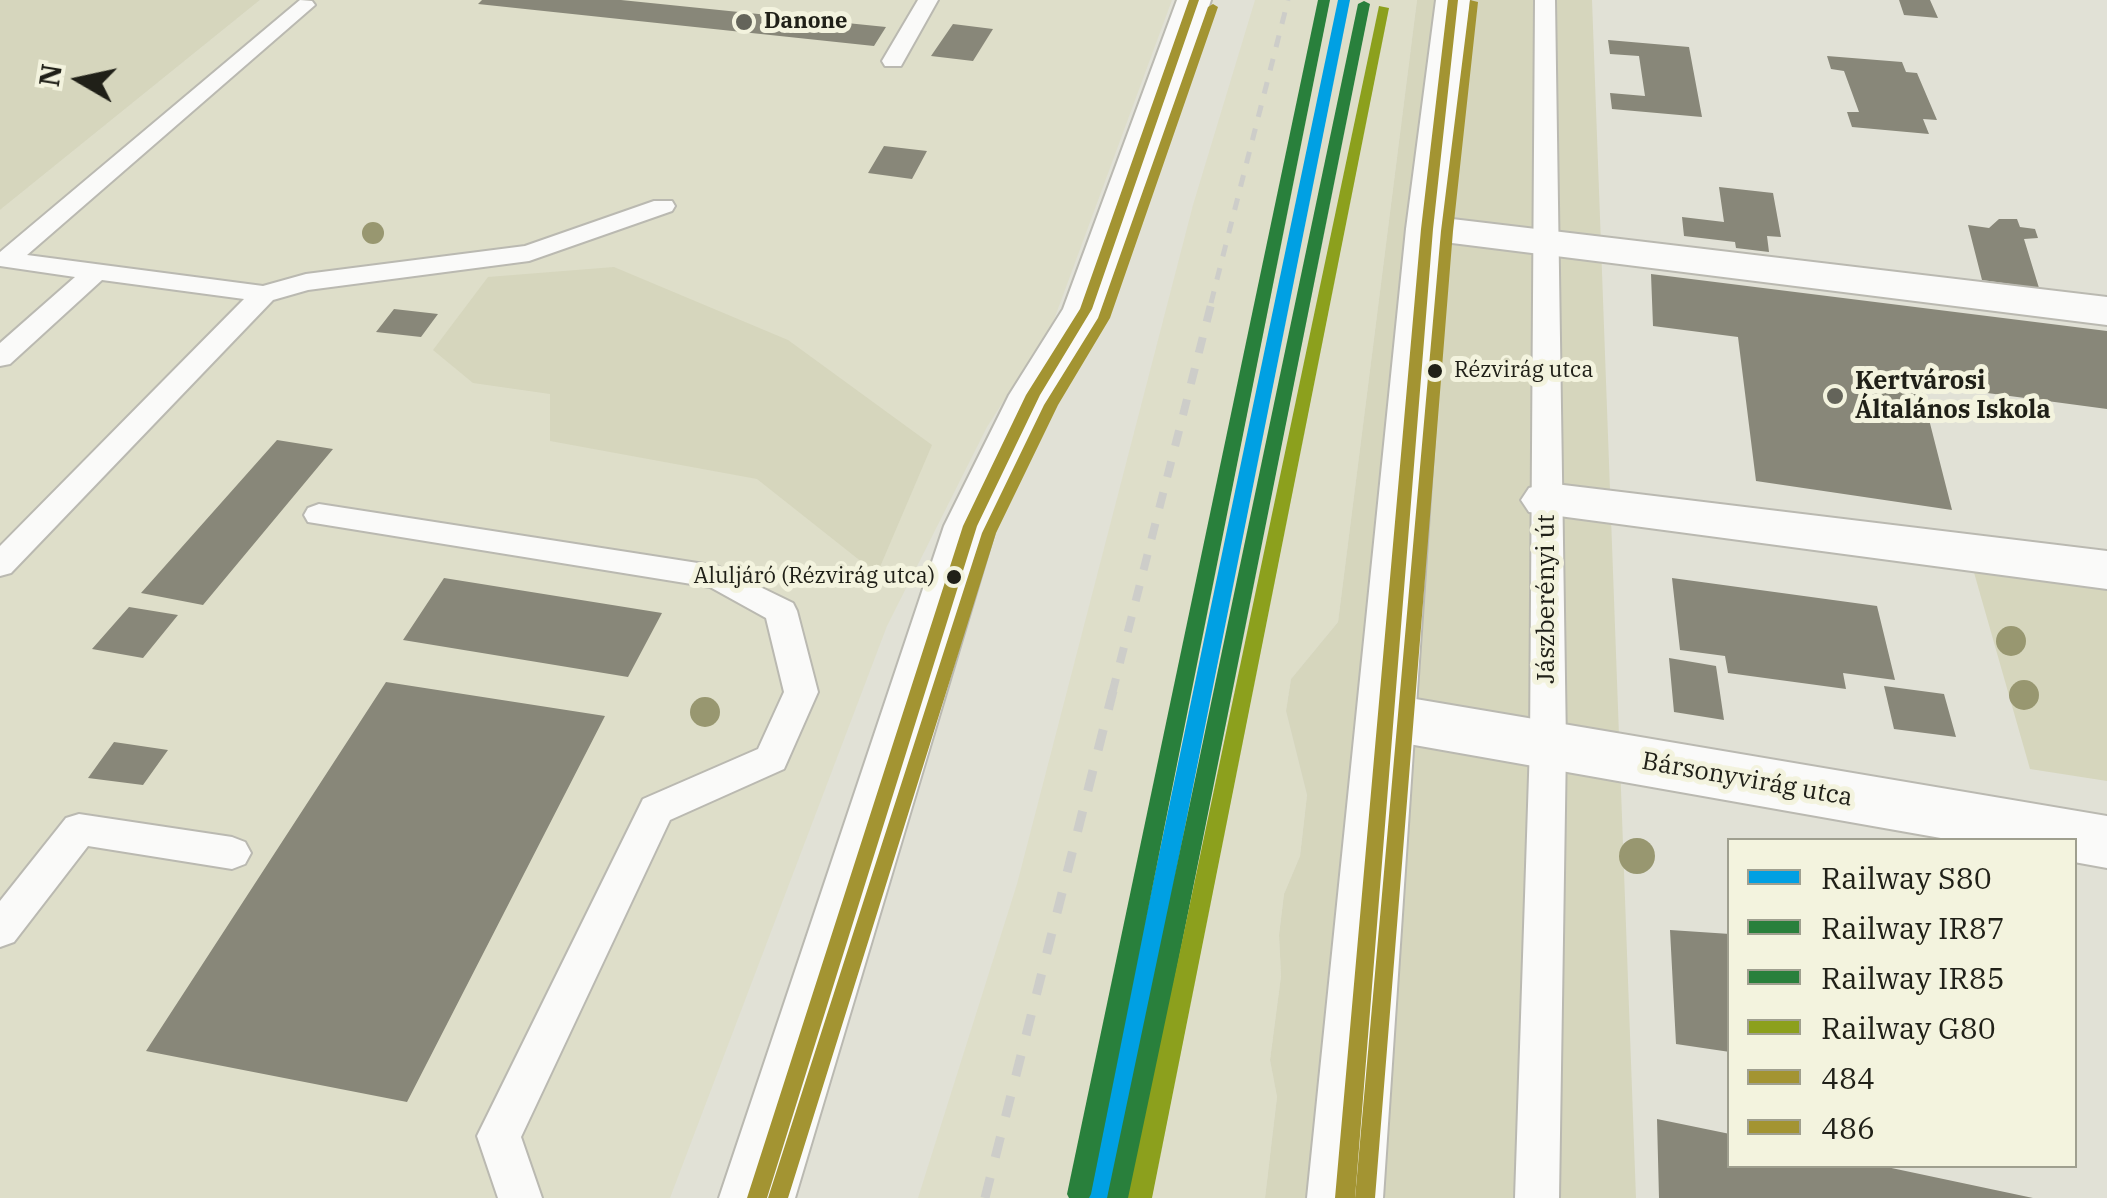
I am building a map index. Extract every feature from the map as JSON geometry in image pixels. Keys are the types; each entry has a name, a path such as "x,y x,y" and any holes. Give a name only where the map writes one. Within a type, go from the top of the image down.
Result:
{"main road":[{"path":"756,1198 970,526 1032,395 1086,309 1194,0"},
{"path":"1345,1198 1428,228 1453,0"},
{"path":"1428,228 2107,310"},
{"path":"1547,500 2107,570"},
{"name":"Bársonyvirág utca","path":"1386,717 2107,842"}],"lane":[{"path":"893,61 928,0"},
{"name":"Jászberényi út","path":"1537,1198 1548,745 1544,0"},
{"path":"306,5 6,260 264,294 306,282 529,253 663,206"},
{"path":"0,358 96,272"},
{"path":"0,565 264,294"},
{"path":"320,515 717,577 781,611 801,692 771,759 656,810 500,1136 520,1198"},
{"path":"0,930 80,829 232,854"}],"shaded area":[{"path":"0,0 260,0 0,210"},
{"path":"260,0 1172,0 1052,325 987,427 887,626 670,1198 0,1198 0,210"},
{"path":"1255,0 1417,0 1338,622 1291,679 1286,711 1307,795 1300,856 1284,894 1279,935 1281,976 1270,1060 1277,1097 1265,1198 918,1198 1017,884 1193,205"},
{"path":"1417,0 1592,0 1636,1198 1265,1198 1277,1097 1270,1060 1281,976 1279,935 1284,894 1300,856 1307,795 1286,711 1291,679 1338,622"},
{"path":"614,267 788,340 932,445 877,574 757,479 550,441 550,394 473,383 433,350 488,277"},
{"path":"1971,562 2107,579 2107,781 2030,769"}],"building":[{"name":"Danone","path":"482,0 621,0 886,27 874,46 478,4"},
{"path":"1899,0 1930,0 1938,18 1904,15"},
{"path":"953,24 993,29 973,61 931,56"},
{"path":"1608,40 1689,47 1702,117 1612,109 1610,93 1645,96 1639,56 1610,54"},
{"path":"1827,56 1902,62 1906,72 1917,73 1937,120 1923,119 1929,134 1852,127 1847,112 1859,112 1844,71 1831,69"},
{"path":"884,146 927,151 912,179 868,173"},
{"path":"1719,187 1773,193 1781,237 1767,236 1769,252 1736,248 1735,242 1684,236 1682,217 1724,222"},
{"path":"1999,219 2017,219 2020,227 2035,229 2038,238 2024,239 2039,288 1982,280 1968,225 1989,228"},
{"name":"Kertvárosi Általános Iskola","path":"1651,274 2107,331 2107,409 1920,384 1952,510 1756,481 1738,337 1653,326"},
{"path":"394,309 438,314 421,337 376,332"},
{"path":"277,440 333,449 203,605 141,593"},
{"path":"444,578 662,613 628,677 403,640"},
{"path":"1672,578 1877,606 1895,680 1843,673 1846,689 1728,673 1725,656 1680,650"},
{"path":"129,607 178,615 143,658 92,649"},
{"path":"1669,658 1716,666 1724,720 1674,712"},
{"path":"386,682 605,716 407,1102 146,1051"},
{"path":"1884,686 1944,694 1956,737 1894,729"},
{"path":"114,742 168,750 143,785 88,778"},
{"path":"1670,930 1727,934 1727,1052 1676,1044"},
{"path":"1657,1119 1727,1133 1727,1168 1891,1168 2033,1198 1659,1198"}],"railway":[{"path":"1211,303 1288,0"},
{"path":"1112,694 1212,301"},
{"path":"985,1198 1113,691"}],"rail line":[{"name":"IR85","path":"1079,1194 1324,0"},
{"name":"S80","path":"1099,1198 1344,0"},
{"name":"IR87","path":"1119,1198 1364,4"},
{"name":"G80","path":"1140,1198 1383,8"}],"transit line":[{"name":"484","path":"757,1198 970,526 1033,395 1086,309 1194,0"},
{"name":"484","path":"1345,1198 1427,229 1453,0"},
{"name":"486","path":"1365,1198 1447,231 1473,2"},
{"name":"486","path":"778,1198 989,533 1051,405 1104,318 1213,7"}],"place":[{"name":"Danone","path":"744,22"},
{"name":"Rézvirág utca","path":"1435,371"},
{"name":"Kertvárosi Általános Iskola","path":"1835,396"},
{"name":"Aluljáró (Rézvirág utca)","path":"954,577"}]}
